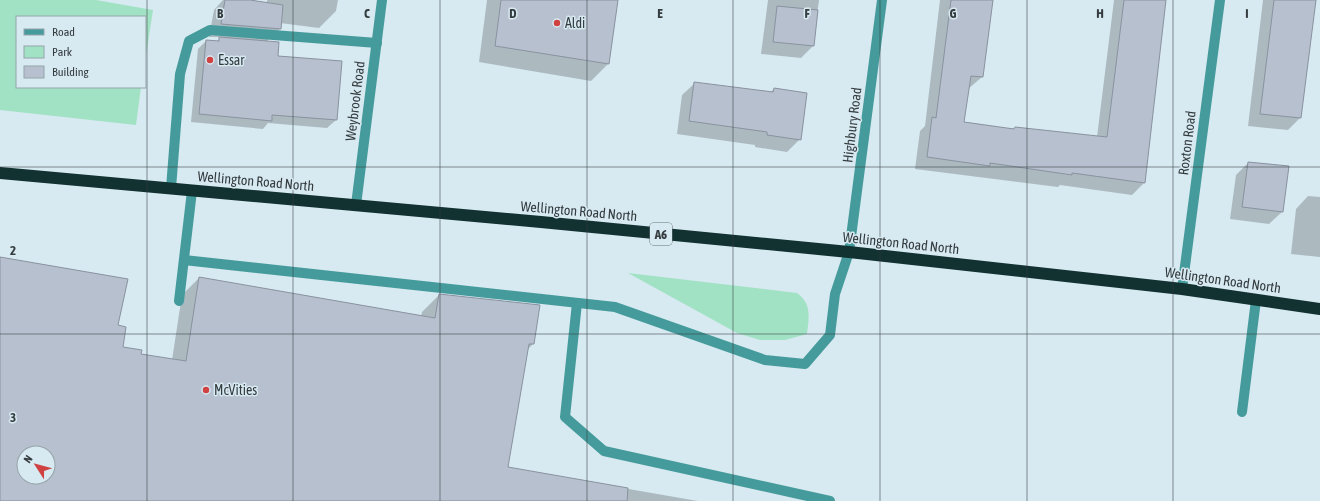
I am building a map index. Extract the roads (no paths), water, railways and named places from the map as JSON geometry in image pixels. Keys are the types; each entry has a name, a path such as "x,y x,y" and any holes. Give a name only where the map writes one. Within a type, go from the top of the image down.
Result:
{"highway":[{"name":"Wellington Road North","path":"0,173 850,252 1182,289 1320,309"}],"street":[{"name":"Weybrook Road","path":"356,205 382,0"},
{"name":"Highbury Road","path":"577,303 615,307 765,360 805,364 830,335 835,294 850,252 882,0"},
{"name":"Roxton Road","path":"1182,289 1220,0"},
{"path":"171,188 180,74 189,41 210,30 377,43"},
{"path":"179,301 192,190"},
{"path":"184,260 577,303 565,417 604,451 830,501"},
{"path":"1242,412 1256,300"}],"place":[{"name":"Aldi","path":"557,23"},
{"name":"Essar","path":"210,60"},
{"name":"McVities","path":"206,390"}]}
